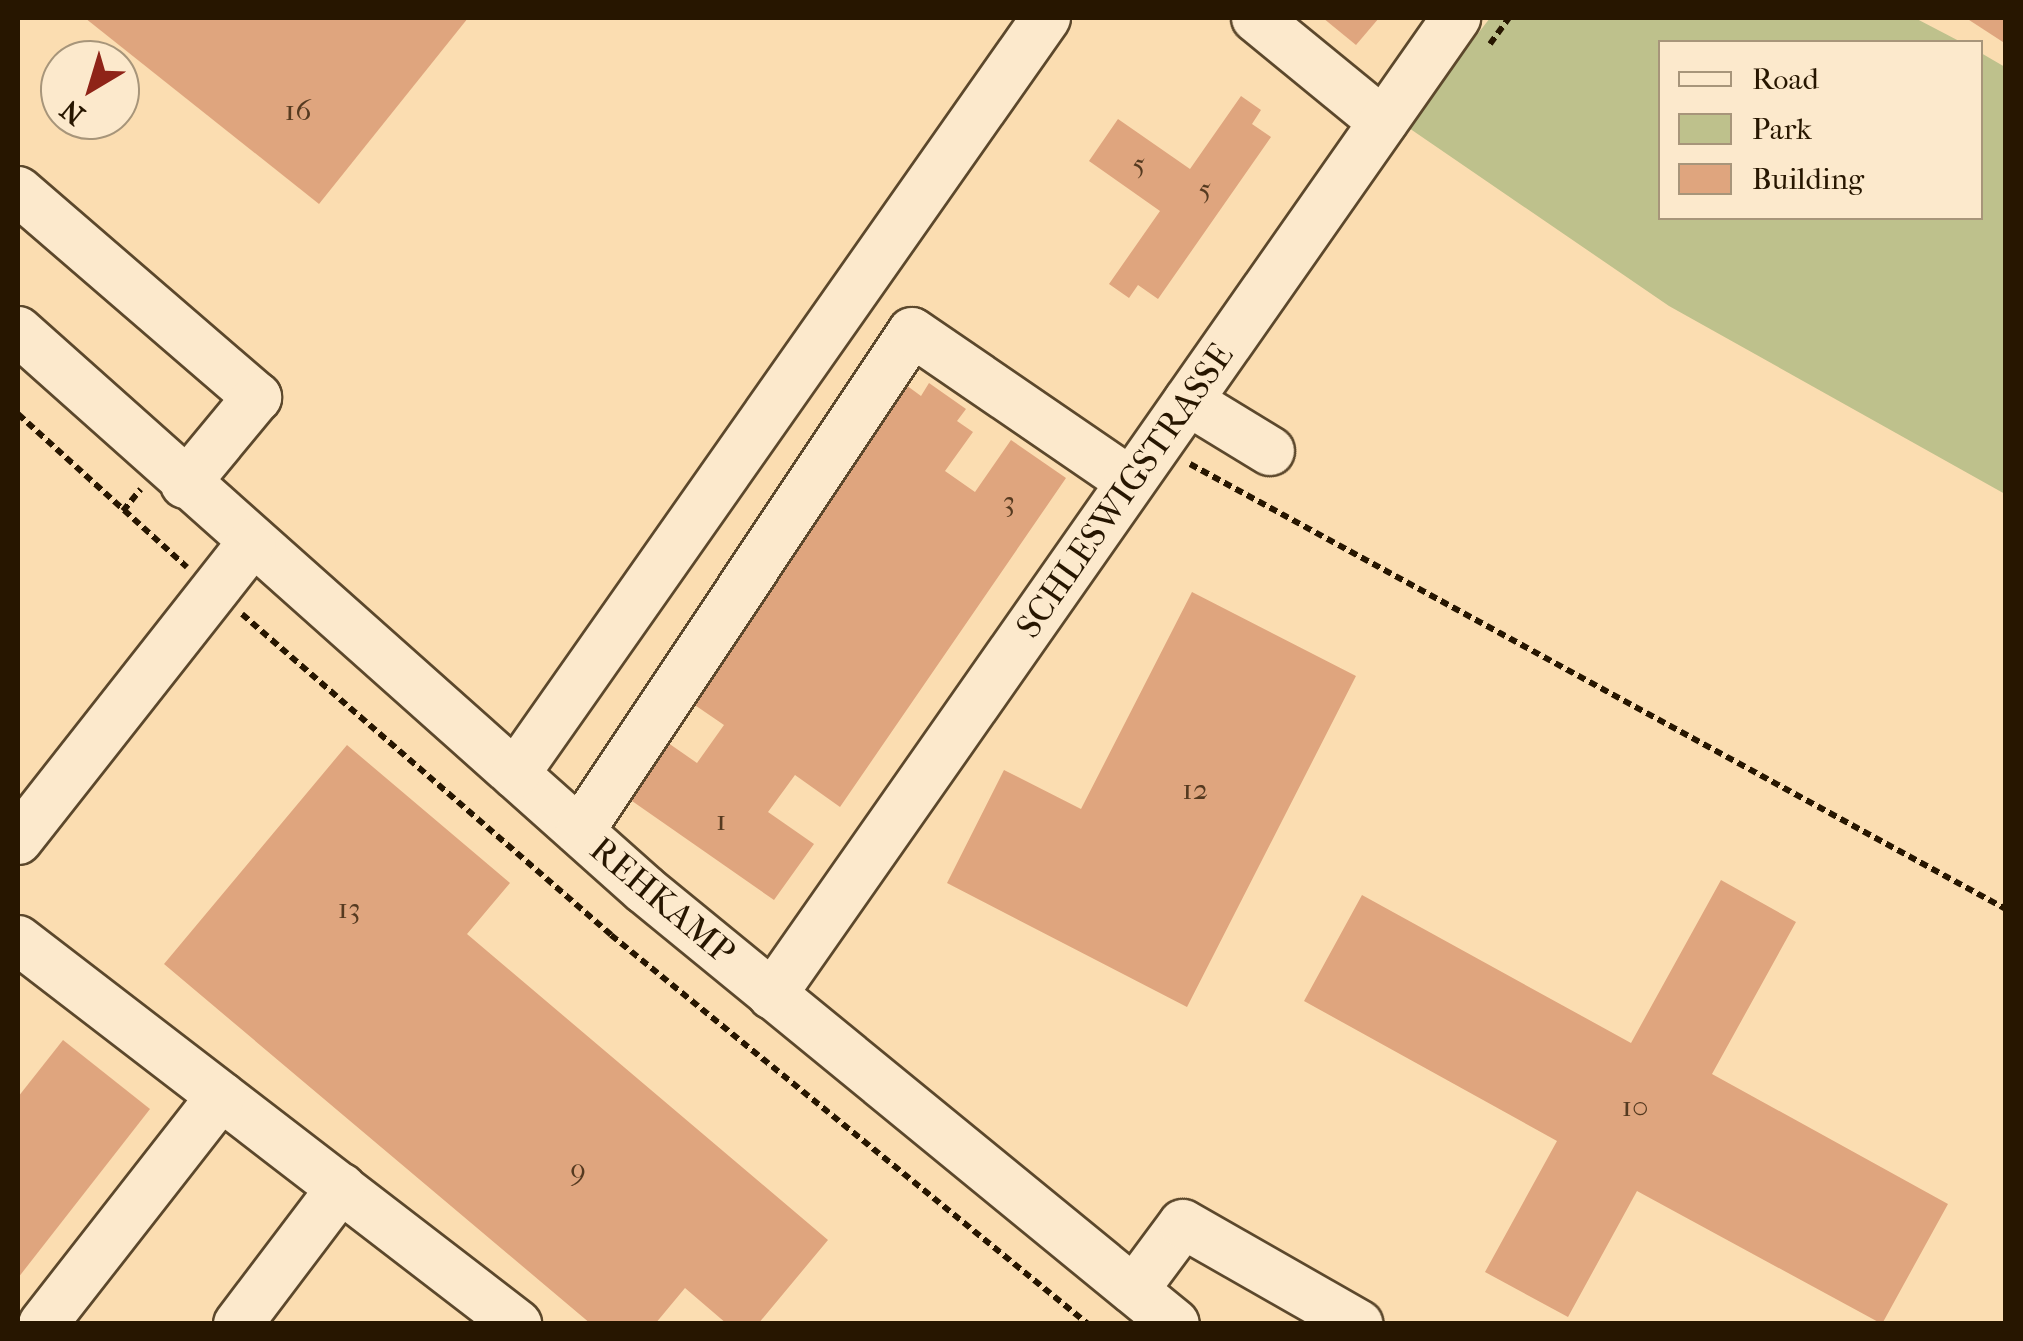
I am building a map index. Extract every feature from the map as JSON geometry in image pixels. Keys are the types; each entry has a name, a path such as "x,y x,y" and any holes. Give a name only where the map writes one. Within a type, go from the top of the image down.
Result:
{"street":[{"path":"515,774 1046,18"},
{"path":"1256,18 1383,122"},
{"name":"SCHLESWIGSTRASSE","path":"772,995 1205,411 1383,122 1471,34"},
{"path":"18,191 257,396 174,474"},
{"name":"REHKAMP","path":"18,332 580,831 772,995 1175,1324"},
{"path":"580,831 912,332 1164,468"},
{"path":"1205,411 1270,451"},
{"path":"18,840 252,543"},
{"path":"18,940 517,1324"},
{"path":"42,1324 220,1096"},
{"path":"238,1324 341,1188"},
{"path":"1134,1290 1184,1224 1358,1324"}],"path":[{"path":"1471,34 1509,18"},
{"path":"1205,411 1164,468 2006,909"},
{"path":"18,414 611,935 1088,1324"},
{"path":"808,1099 844,1054"}],"green space":[{"path":"1490,18 1915,18 1957,40 1658,40 1658,220 1983,220 1983,54 2005,67 2005,494 1669,306 1406,126"}],"building":[{"path":"85,18 468,18 319,204 140,62 140,40 113,40"},
{"path":"1323,18 1379,18 1356,45"},
{"path":"1966,18 2006,18 2006,44"},
{"path":"1241,96 1261,110 1252,124 1271,137 1158,299 1138,285 1129,298 1109,284 1160,211 1089,161 1118,119 1190,169"},
{"path":"929,383 966,409 957,421 973,432 945,471 975,492 1011,440 1066,478 840,807 795,775 768,812 814,844 774,900 622,794 661,738 697,763 724,725 686,699 906,385 921,396"},
{"path":"1192,592 1356,676 1187,1007 947,883 1004,770 1081,809"},
{"path":"347,745 510,883 467,934 828,1240 758,1324 727,1324 685,1288 655,1324 591,1324 164,964"},
{"path":"1721,880 1796,922 1712,1074 1948,1204 1882,1324 1637,1191 1568,1317 1485,1272 1557,1141 1304,1001 1362,895 1631,1043"},
{"path":"63,1040 150,1109 18,1278 18,1097"}]}
